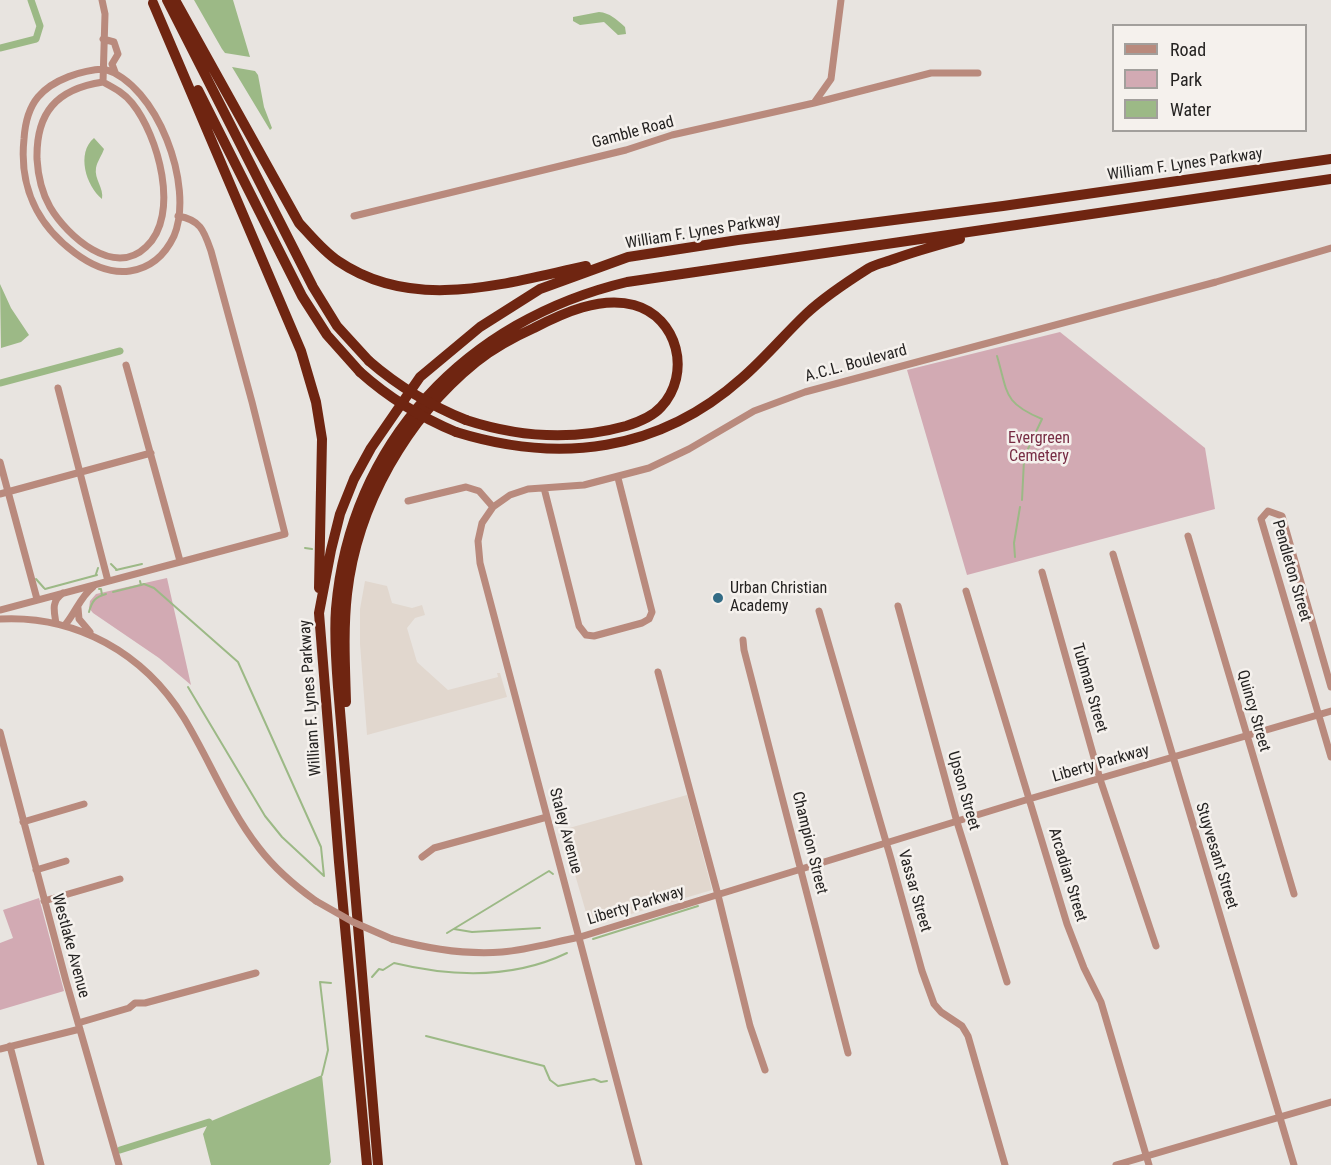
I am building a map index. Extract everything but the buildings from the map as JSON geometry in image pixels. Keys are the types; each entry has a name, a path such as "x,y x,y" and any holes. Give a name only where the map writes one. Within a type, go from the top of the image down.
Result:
{"highway":[{"path":"168,0 313,287 337,326 369,361 403,389 422,401 465,420 525,434 568,436 613,429 644,420 667,400 676,383 679,361 674,340 662,322 654,315 633,305 599,305 562,314 512,338 481,358 439,397 412,429 379,486 357,545 351,571 347,593 345,634 346,781"},
{"path":"175,0 299,222 338,261 364,276 408,288 438,291 477,289 628,257"},
{"path":"152,1 302,296 327,335 360,372 385,393 414,412 456,432 501,444 524,448 569,449 615,443 661,429 733,386 808,312 871,267 919,250 1007,226"},
{"path":"152,1 310,376 322,439 319,613"},
{"name":"William F. Lynes Parkway","path":"367,1165 319,613 340,514 354,479 371,448 420,377 480,327 540,289 628,257 1331,159"},
{"name":"William F. Lynes Parkway","path":"378,1165 337,677 336,633 339,588 350,537 361,505 378,467 402,428 429,393 469,357 500,334 531,316 579,296 617,284 663,275 1331,179"}],"street":[{"path":"102,0 105,14 103,82"},
{"path":"814,103 831,79 841,0"},
{"path":"103,39 114,42 117,48 118,54 112,64 115,72"},
{"path":"104,69 115,72 138,92 159,120 168,141 176,177 178,216 174,235 155,262 137,270 121,272 104,270 83,260 61,243 45,225 32,202 24,177 23,147 26,119 39,96 72,74 104,69"},
{"name":"Gamble Road","path":"354,216 626,150 672,135 814,103 931,73 978,73"},
{"path":"103,82 118,90 133,104 155,146 162,171 164,199 155,237 143,251 135,256 108,257 87,246 69,231 50,207 38,176 37,141 41,120 53,105 68,93 89,84 103,82"},
{"path":"155,146 168,141"},
{"path":"0,610 285,534 211,251 203,230 191,218 178,216"},
{"path":"155,237 167,247"},
{"name":"A.C.L. Boulevard","path":"493,507 516,492 584,485 618,478 667,460 754,411 805,392 1216,282 1331,248"},
{"path":"126,365 180,561"},
{"path":"58,388 108,581"},
{"path":"0,494 151,453"},
{"path":"0,462 37,599"},
{"path":"544,488 579,626 586,635 594,636 646,622 652,612 618,478"},
{"path":"408,501 469,487 482,494 493,507"},
{"name":"Staley Avenue","path":"493,507 480,530 478,555 639,1165"},
{"name":"Pendleton Street","path":"1331,687 1282,516 1268,511 1261,519 1331,757"},
{"name":"Quincy Street","path":"1188,536 1294,894"},
{"name":"Stuyvesant Street","path":"1113,554 1294,1165"},
{"name":"Tubman Street","path":"1042,572 1100,779 1156,946"},
{"path":"0,619 65,625 84,594 97,584"},
{"name":"Arcadian Street","path":"966,591 1078,953 1101,1002 1149,1165"},
{"path":"56,623 54,604 58,596 65,592"},
{"path":"78,605 79,620 94,635"},
{"name":"Upson Street","path":"898,606 957,822 1007,982"},
{"name":"Vassar Street","path":"819,611 922,971 934,1004 941,1012 962,1026 968,1036 1005,1165"},
{"name":"Liberty Parkway","path":"65,625 94,635 121,652 164,691 184,718 236,813 259,848 288,879 316,901 353,922 392,939 432,948 472,953 520,950 579,937 1029,799 1331,711"},
{"name":"Champion Street","path":"743,640 848,1053"},
{"path":"658,672 749,1019 765,1070"},
{"name":"Westlake Avenue","path":"0,732 21,808 22,822 119,1165"},
{"path":"22,822 84,804"},
{"path":"422,857 434,848 547,817"},
{"path":"36,870 66,861"},
{"path":"44,901 120,879"},
{"path":"0,1049 79,1026 129,1008 135,1003 145,1004 256,973"},
{"path":"10,1046 41,1165"},
{"path":"1116,1165 1331,1102"}],"shaded area":[{"path":"365,581 387,586 392,603 412,608 422,605 425,615 415,618 407,628 417,662 448,690 498,677 497,673 500,673 507,697 367,735 360,644 360,609"},
{"path":"687,795 712,890 590,926 562,830"}],"green space":[{"name":"Evergreen Cemetery","path":"1060,332 1205,448 1215,509 967,575 907,370"},
{"path":"167,578 191,685 159,658 89,608 90,601 96,594"},
{"path":"39,898 64,991 0,1010 0,943 13,938 3,910"}],"water":[{"path":"194,0 233,0 250,57 225,53"},
{"path":"599,12 616,19 625,27 626,34 618,35 604,22 580,25 573,21 573,17"},
{"path":"232,67 255,71 258,75 264,107 272,128 270,130"},
{"path":"94,138 104,149 96,168 102,199 91,186 85,169 85,152"},
{"path":"0,284 11,308 29,335 21,342 1,348"},
{"path":"322,1075 331,1162 329,1165 211,1165 203,1134 209,1122"}],"waterway":[{"path":"0,48 36,39 40,26 31,0"},
{"path":"0,383 120,351"},
{"path":"997,356 1009,395 1020,408 1042,419 1027,451"},
{"path":"1022,500 1024,460"},
{"path":"1015,557 1014,543 1020,507"},
{"path":"305,548 312,549"},
{"path":"111,564 117,570"},
{"path":"116,570 142,564"},
{"path":"96,574 98,568"},
{"path":"45,589 97,575"},
{"path":"36,579 44,588"},
{"path":"140,581 141,585 154,588 238,662 321,847 324,876"},
{"path":"113,592 141,585"},
{"path":"99,589 102,595"},
{"path":"89,612 95,600 106,594"},
{"path":"188,687 265,816 282,837 324,876"},
{"path":"447,933 549,871 553,874"},
{"path":"593,939 698,906"},
{"path":"454,929 472,932 540,928"},
{"path":"372,977 379,969 383,970 394,963 438,971 482,973 525,968 567,953"},
{"path":"322,1075 328,1050 320,982 331,983"},
{"path":"426,1036 544,1066 550,1080 558,1086 594,1079 601,1082 607,1081"},
{"path":"120,1150 209,1122"}],"place":[{"name":"Urban Christian Academy","path":"718,598"}]}
